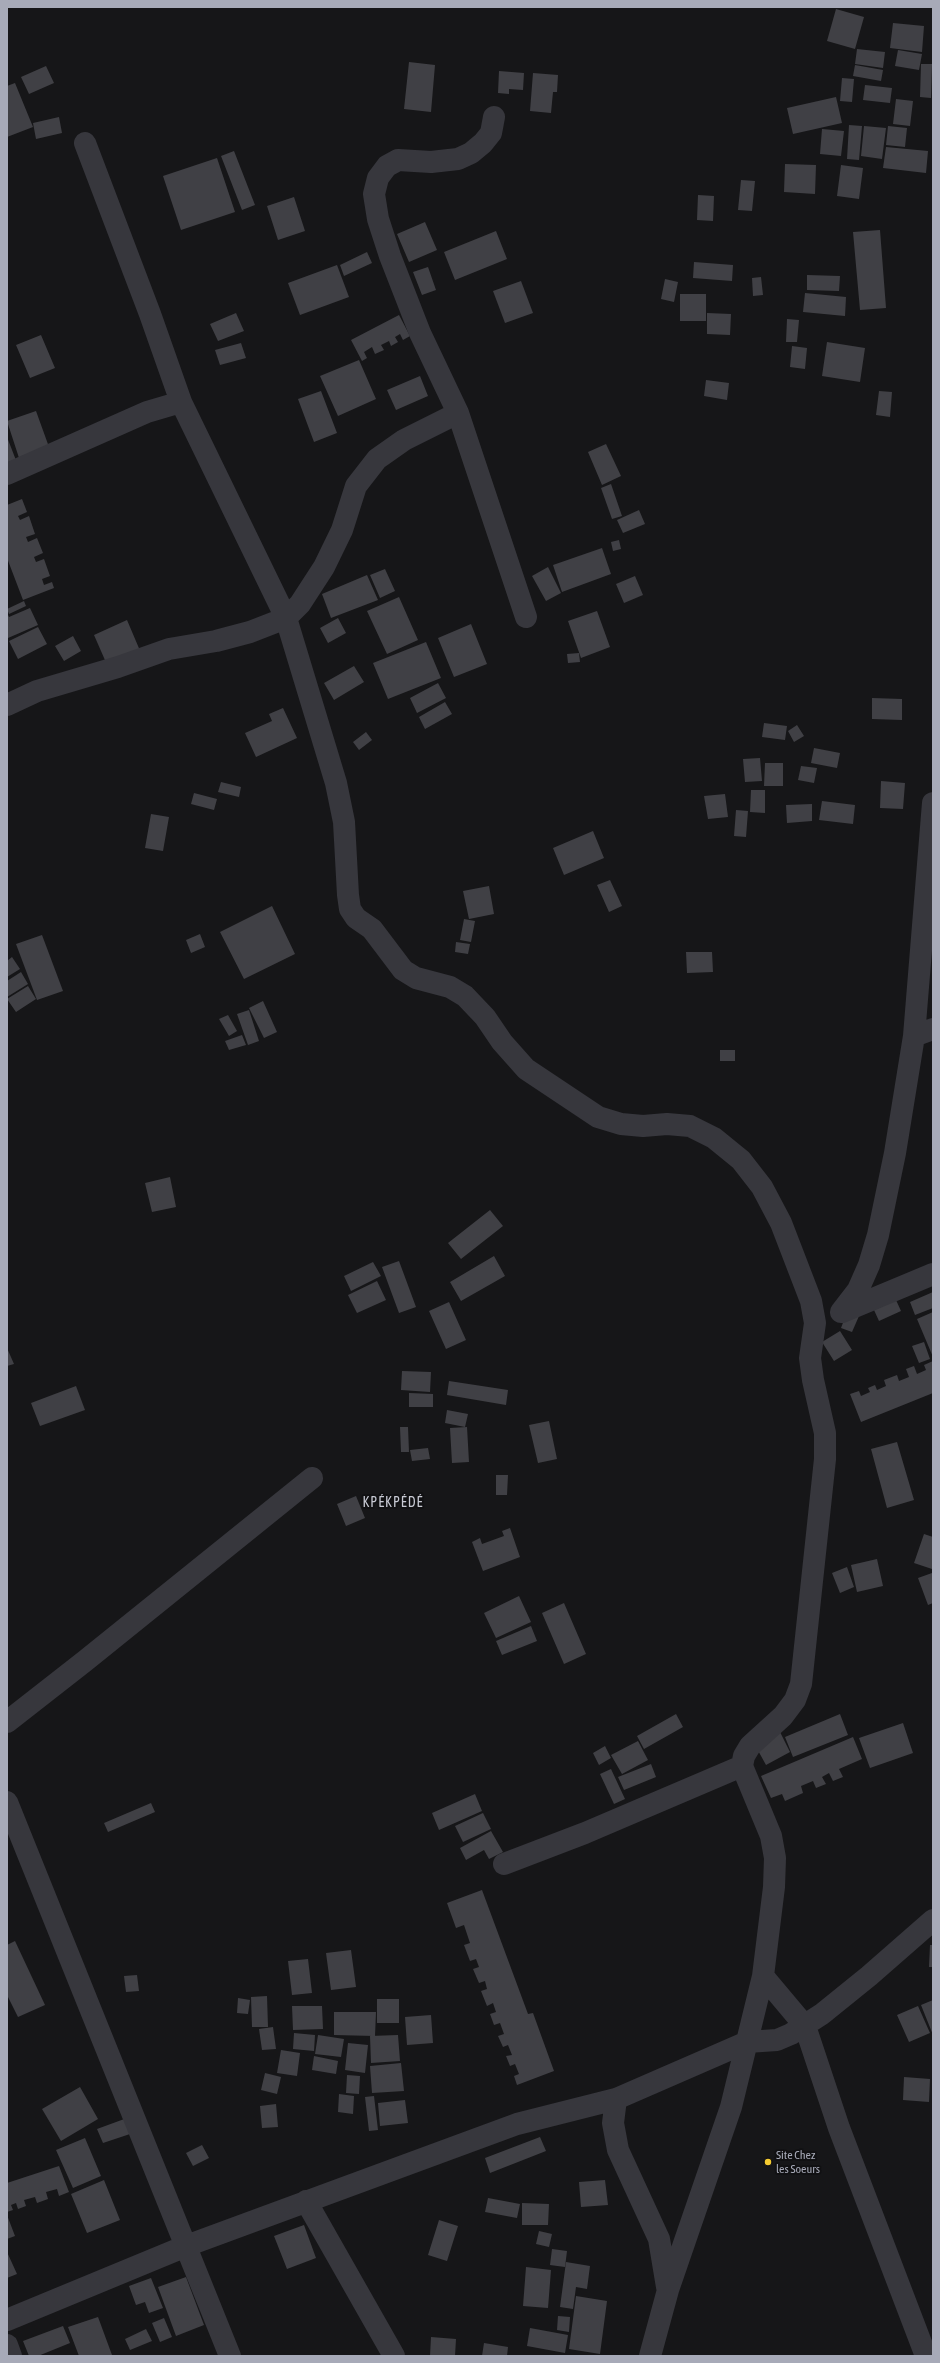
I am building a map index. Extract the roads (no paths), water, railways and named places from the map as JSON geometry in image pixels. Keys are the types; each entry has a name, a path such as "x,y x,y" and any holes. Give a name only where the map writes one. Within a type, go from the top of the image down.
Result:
{"street":[{"path":"494,117 490,133 483,143 471,153 458,159 431,162 398,160 387,166 378,178 374,194 378,219 390,256 417,327 458,413 526,617"},
{"path":"85,143 150,314 181,402 286,618 336,783 344,822 350,909 356,918 372,929 403,970 416,978 450,986 465,996 485,1017 502,1042 526,1069 598,1117 621,1124 643,1126 667,1124 690,1126 714,1138 741,1160 762,1187 781,1223 811,1301 815,1323 810,1358 813,1380 825,1433 825,1459 801,1684 795,1700 784,1716 750,1746 744,1756 742,1766 771,1836 775,1858 774,1886 763,1976 731,2107 668,2290 650,2356"},
{"path":"7,474 17,472 61,448 147,412 181,402"},
{"path":"7,705 37,692 118,667 169,649 216,642 250,632 286,618 300,604 324,567 342,530 356,486 377,459 404,440 458,413"},
{"path":"841,1312 858,1290 869,1265 878,1235 923,1032 933,804"},
{"path":"815,1323 933,1274"},
{"path":"7,1722 312,1478"},
{"path":"504,1864 585,1833 742,1766"},
{"path":"7,1802 230,2356"},
{"path":"7,2320 186,2246 517,2124 616,2099 748,2042 777,2040 805,2026 869,1976 933,1920"},
{"path":"763,1976 805,2026 839,2128 926,2356"},
{"path":"616,2099 612,2123 618,2150 659,2239 668,2290"},
{"path":"306,2201 394,2356"},
{"path":"7,2345 11,2356"}],"place":[{"name":"Site Chez les Soeurs","path":"768,2162"}],"district":[{"name":"KPÉKPÉDÉ","path":"393,1503"}]}
